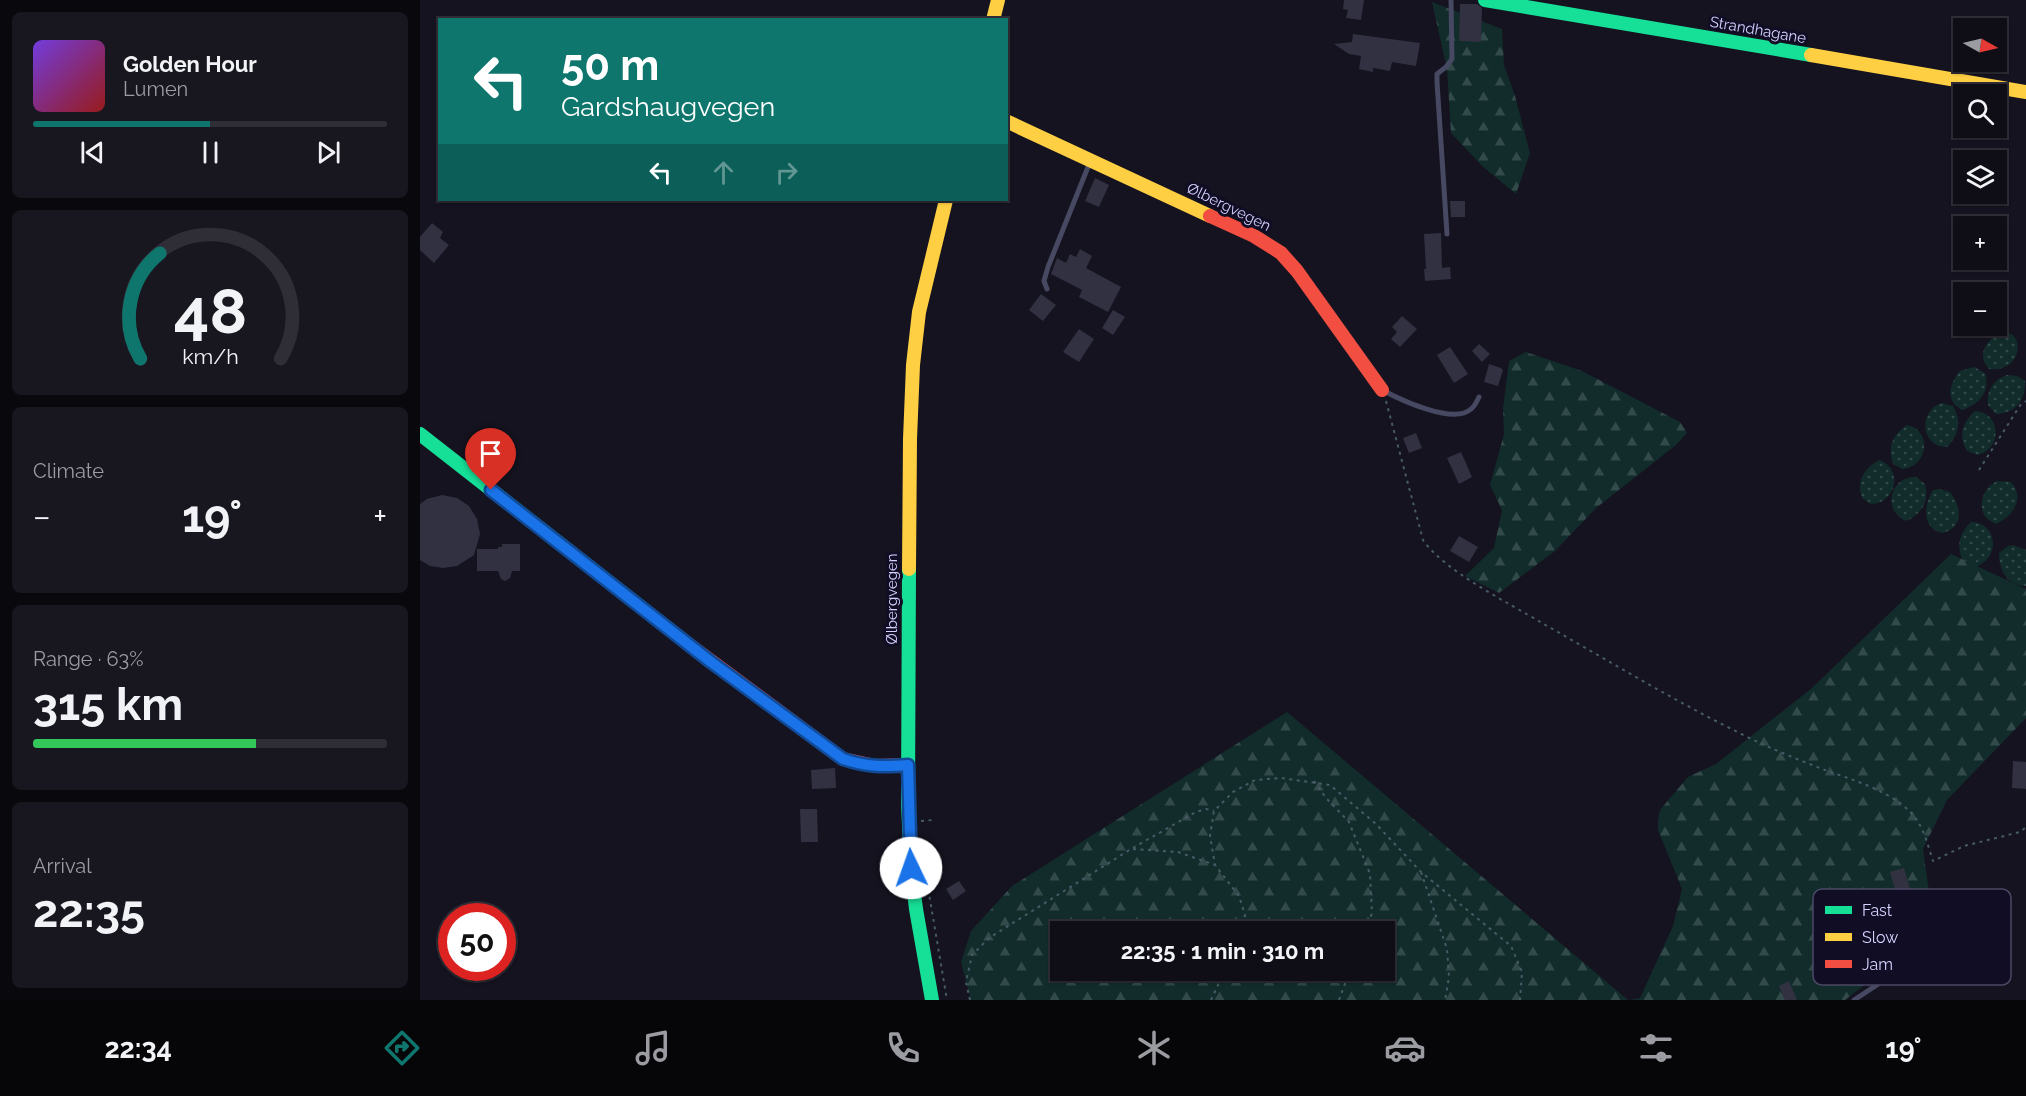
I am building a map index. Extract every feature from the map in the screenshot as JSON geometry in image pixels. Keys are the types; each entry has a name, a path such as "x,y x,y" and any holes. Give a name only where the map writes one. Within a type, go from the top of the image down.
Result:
{"street":[{"path":"994,18 998,0"},
{"name":"Strandhagane","path":"1485,0 2026,92"},
{"name":"Ølbergvegen","path":"1008,122 1254,236 1281,253 1297,271 1382,390"},
{"name":"Ølbergvegen","path":"932,1000 911,868 908,765 909,527 913,365 919,312 946,201"},
{"path":"420,434 702,655 843,759 878,767 908,765"}],"lane":[{"path":"1447,234 1437,74 1452,58 1451,0"},
{"path":"1047,289 1044,281 1048,267 1090,161"},
{"path":"1382,390 1407,403 1440,413 1466,412 1473,408 1479,397"},
{"path":"1854,1000 1877,985"}],"path":[{"path":"1382,390 1423,540 1430,551 1443,561 1496,596 1659,690 1762,744 1823,770 1871,786 1917,819 1934,861 1964,846 2020,832 2026,827"},
{"path":"1979,470 2021,404 2026,401"},
{"path":"1244,921 1245,915 1239,896 1215,865 1210,837 1214,811 1233,792 1255,780 1281,778 1330,785 1376,824 1421,872 1511,946 1522,972 1520,1000"},
{"path":"1314,781 1326,798 1349,822 1370,874 1372,913 1369,921"},
{"path":"970,1000 966,982 972,955 989,938 1131,849 1196,812 1206,809 1214,811"},
{"path":"1131,849 1178,852 1215,865"},
{"path":"1421,872 1447,950 1449,977 1445,1000"},
{"path":"926,877 947,1000"},
{"path":"1211,1000 1220,981"},
{"path":"1339,1000 1346,981"}],"green space":[{"path":"1432,2 1502,29 1504,65 1530,153 1516,194 1482,166 1451,133 1447,69"},
{"path":"2007,333 2014,337 2017,350 2015,358 2009,364 2001,368 1989,369 1985,364 1984,349 1996,336 2007,336"},
{"path":"1526,352 1582,371 1680,422 1687,433 1676,445 1596,508 1555,551 1499,593 1465,576 1494,548 1502,510 1490,485 1504,434 1503,409 1509,361"},
{"path":"1974,367 1985,373 1985,391 1974,405 1962,410 1953,402 1951,387 1960,371"},
{"path":"2007,375 2017,376 2025,381 2024,394 2014,408 1996,414 1988,405 1988,395 1995,383"},
{"path":"1942,403 1953,406 1958,417 1957,433 1947,447 1931,441 1925,428 1929,413"},
{"path":"1975,411 1990,417 1996,431 1992,446 1978,455 1967,451 1962,435 1964,425"},
{"path":"1907,425 1915,428 1921,434 1924,448 1917,462 1911,467 1902,469 1893,464 1891,447 1898,432"},
{"path":"1879,460 1892,470 1894,485 1886,498 1871,504 1862,498 1860,486 1865,471"},
{"path":"1916,477 1925,484 1924,506 1907,521 1894,510 1892,495 1900,482"},
{"path":"1997,481 2011,482 2017,494 2017,500 2012,512 1996,524 1986,518 1982,502 1985,492"},
{"path":"1933,490 1950,492 1959,510 1954,527 1942,533 1930,526 1926,515 1926,508"},
{"path":"1971,522 1987,528 1993,542 1989,557 1975,567 1963,561 1959,545 1961,536"},
{"path":"2013,545 2026,550 2026,586 2009,580 2001,565 1999,553"},
{"path":"1951,554 2026,589 2026,718 1947,800 1923,849 1929,889 1813,889 1813,985 1864,985 1845,1000 1630,1000 1640,998 1673,926 1682,889 1658,830 1660,810 1688,777 1716,764 1812,688"},
{"path":"1287,712 1628,1000 971,1000 961,962 971,931 1012,886"}],"building":[{"path":"1344,0 1364,0 1361,20 1346,18 1348,10 1343,9"},
{"path":"1460,4 1477,4 1482,8 1481,42 1459,41"},
{"path":"1353,34 1420,43 1416,66 1392,62 1390,71 1373,68 1373,72 1359,69 1361,56 1349,54 1334,44 1352,42"},
{"path":"1095,178 1109,185 1099,207 1085,201"},
{"path":"1450,201 1465,201 1465,217 1451,217"},
{"path":"432,223 443,232 440,238 449,245 434,263 420,250 420,237"},
{"path":"1441,233 1442,268 1450,267 1451,279 1425,281 1424,234"},
{"path":"1080,249 1092,256 1086,268 1121,287 1108,312 1079,297 1082,290 1051,274 1057,258 1066,263 1070,254 1076,257"},
{"path":"1041,294 1056,305 1043,321 1029,310"},
{"path":"1113,310 1125,317 1113,335 1102,328"},
{"path":"1402,316 1417,329 1400,347 1391,339 1397,332 1392,327"},
{"path":"1079,329 1094,339 1079,362 1063,352"},
{"path":"1479,344 1490,354 1482,362 1472,351"},
{"path":"1450,347 1468,374 1454,383 1437,355"},
{"path":"1489,364 1503,370 1498,386 1484,382"},
{"path":"1416,433 1422,448 1409,453 1403,438"},
{"path":"1461,452 1472,477 1459,484 1447,458"},
{"path":"442,495 457,498 469,506 477,519 480,534 474,555 457,566 443,568 430,566 420,560 420,504 427,499"},
{"path":"1459,536 1478,547 1469,562 1450,551"},
{"path":"502,544 520,544 520,571 512,571 510,578 505,581 501,579 498,571 477,571 477,549 498,549 502,547"},
{"path":"2013,761 2026,762 2026,789 2012,788"},
{"path":"835,768 836,788 812,789 811,770"},
{"path":"800,809 817,809 818,842 801,842"},
{"path":"1904,868 1910,889 1895,889 1890,872"},
{"path":"959,881 966,891 953,900 946,889"},
{"path":"1789,981 1797,1000 1785,1000 1779,986"}],"traffic: fast":[{"path":"1485,0 1811,55"},
{"path":"420,434 683,640"},
{"path":"909,569 908,803 911,868 932,1000"}],"traffic: slow":[{"path":"994,18 998,0"},
{"path":"1811,55 2026,92"},
{"path":"1008,122 1210,216"},
{"path":"909,569 913,365 919,312 946,201"}],"traffic: jam":[{"path":"1210,216 1254,236 1281,253 1297,271 1382,390"},
{"path":"683,640 843,759 875,766 908,765"}],"route":[{"path":"491,490 711,662 843,759 878,767 908,765 911,868"}]}
